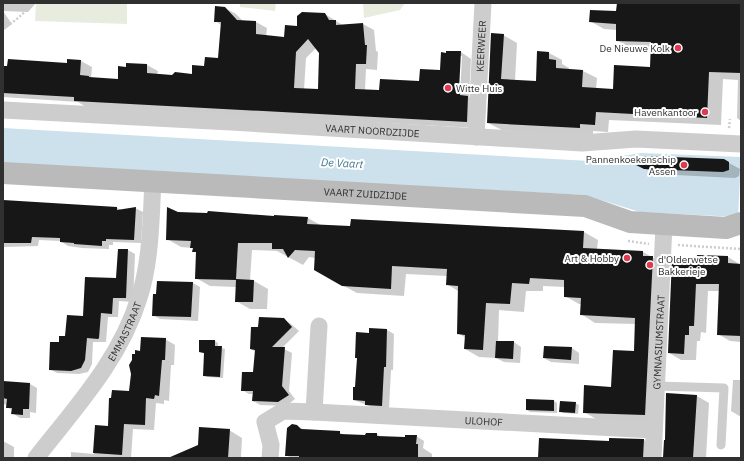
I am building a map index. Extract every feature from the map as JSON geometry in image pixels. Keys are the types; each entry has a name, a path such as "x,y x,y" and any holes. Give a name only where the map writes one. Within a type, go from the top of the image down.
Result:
{"main road":[{"name":"VAART ZUIDZIJDE","path":"3,173 153,180 585,206 664,235 736,229"}],"street":[{"name":"KEERWEER","path":"476,137 483,3"},
{"name":"VAART NOORDZIJDE","path":"3,110 582,143 636,139 741,144"},
{"name":"EMMASTRAAT","path":"36,458 98,380 129,328 140,297 147,265 153,180"},
{"name":"GYMNASIUMSTRAAT","path":"653,458 658,386 664,235"},
{"path":"314,412 319,326"},
{"name":"ULOHOF","path":"270,458 271,445 265,422 283,411 654,430"}],"lane":[{"path":"658,386 724,388 721,445"}],"path":[{"path":"3,28 25,13 33,3"},
{"path":"664,235 741,249"}],"shaded area":[{"path":"36,3 127,3 127,24 35,21"},
{"path":"240,3 276,3 275,11 240,7"},
{"path":"363,3 405,3 400,10 364,18"}],"water":[{"name":"De Vaart","path":"3,128 590,161 641,153 741,157 738,217 640,212 585,195 3,165"}],"building":[{"path":"617,3 741,3 741,73 709,72 707,118 596,112 595,125 580,124 580,128 487,123 491,33 504,34 501,79 536,81 537,51 549,52 549,59 556,60 556,68 583,70 582,87 613,89 614,65 650,67 651,42 616,41 616,24 589,22 590,10 616,11"},
{"path":"215,6 225,7 237,20 256,21 256,34 284,37 285,25 297,26 297,16 302,12 325,13 329,20 336,20 336,25 363,23 365,45 367,45 366,64 356,64 355,89 379,90 380,79 419,81 420,69 440,70 441,52 446,53 446,51 461,51 459,90 460,95 468,96 467,122 74,101 74,97 3,93 3,66 7,66 8,59 67,63 67,59 81,60 80,75 89,77 118,79 118,66 126,67 126,63 147,64 147,73 172,75 175,72 192,74 192,65 204,66 205,57 218,58 221,22 214,22","holes":["308,39 319,53 318,89 294,88 296,52"]},
{"name":"Pannenkoekenschip Assen","path":"645,156 724,159 729,162 729,170 723,172 644,169 636,165 640,158"},
{"path":"3,200 117,207 117,210 136,207 134,240 106,239 106,241 102,241 102,246 60,242 60,238 32,237 31,243 3,243"},
{"path":"167,207 178,212 207,213 208,211 308,217 307,224 350,226 351,219 584,231 583,248 643,251 643,256 653,256 645,415 583,413 584,385 611,387 613,350 634,351 635,318 580,315 581,298 564,297 564,280 530,278 529,284 512,283 510,304 486,303 483,350 464,349 465,335 457,334 458,286 446,285 447,269 392,266 391,289 342,286 314,270 315,251 295,250 288,258 283,249 272,249 272,243 238,243 236,279 254,280 253,302 235,302 236,280 195,279 196,252 192,252 193,248 190,248 191,241 166,240"},
{"path":"118,249 128,249 126,298 113,298 112,314 101,313 99,338 87,338 85,360 81,368 71,371 49,370 50,342 59,342 59,336 65,336 67,315 83,316 85,277 116,278"},
{"path":"697,255 728,256 728,263 741,264 741,336 717,335 719,284 696,284 694,326 689,326 689,335 685,335 684,354 668,353 672,258 697,259"},
{"path":"157,281 193,282 191,317 152,316 153,294 156,294"},
{"path":"259,317 284,318 292,327 272,347 285,347 282,386 289,395 278,402 252,401 253,391 241,391 242,372 253,372 255,350 250,349 251,327 258,327"},
{"path":"369,328 387,329 386,367 384,367 382,406 365,405 365,401 353,400 353,387 355,387 357,358 355,358 356,332 369,333"},
{"path":"141,337 166,338 165,360 162,360 159,396 155,395 154,399 146,398 145,425 124,424 122,455 93,453 95,425 108,426 109,398 111,398 112,390 129,391 131,374 129,365 132,360 132,354 135,354 135,350 140,351"},
{"path":"199,340 215,340 215,346 222,346 220,377 203,376 204,353 199,352"},
{"path":"496,341 514,341 513,359 495,358"},
{"path":"544,346 572,347 571,360 543,358"},
{"path":"3,381 30,383 29,409 23,409 23,415 11,414 12,408 6,408 7,399 3,398"},
{"path":"666,393 697,395 693,458 663,458"},
{"path":"526,399 554,400 554,411 526,410"},
{"path":"560,401 576,402 575,413 559,412"},
{"path":"292,424 297,425 301,429 340,431 340,434 365,435 366,433 377,433 377,436 405,437 405,435 417,435 416,444 418,444 418,458 299,458 299,456 285,456 287,428"},
{"path":"199,427 230,429 228,458 168,458 198,445"},
{"path":"539,438 609,441 609,438 644,439 643,458 538,458"}],"place":[{"name":"De Nieuwe Kolk","path":"678,48"},
{"name":"Witte Huis","path":"448,88"},
{"name":"Havenkantoor","path":"705,112"},
{"name":"Pannenkoekenschip Assen","path":"684,165"},
{"name":"Art & Hobby","path":"627,258"},
{"name":"d'Olderwetse Bakkerieje","path":"650,265"}]}
